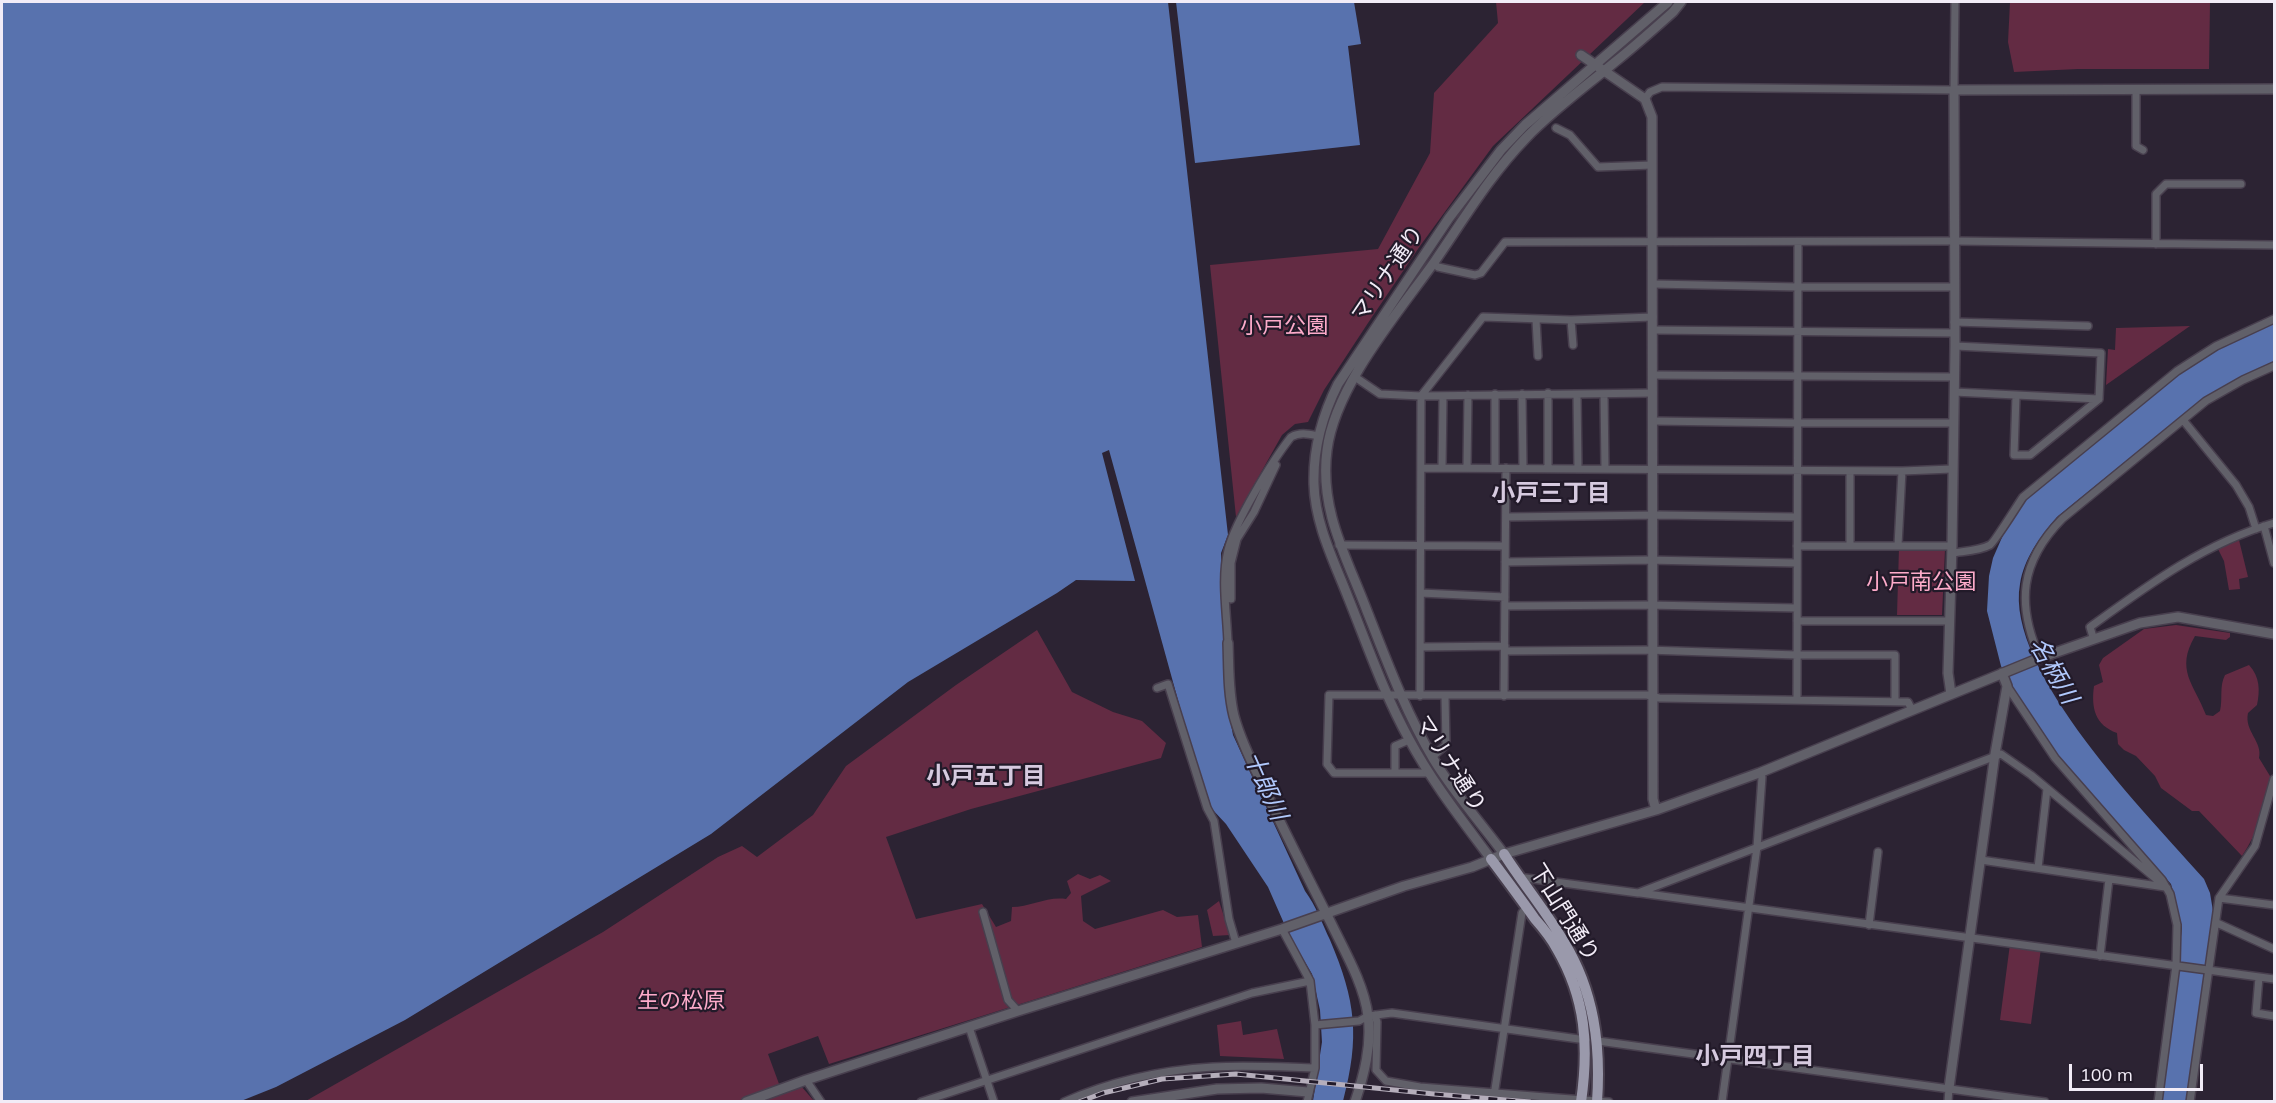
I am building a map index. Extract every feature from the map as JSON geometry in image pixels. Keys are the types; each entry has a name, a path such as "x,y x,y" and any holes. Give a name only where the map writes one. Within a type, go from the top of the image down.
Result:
{"main road":[{"name":"下山門通り","path":"1504,854 1565,943 1583,981 1593,1012 1598,1041 1597,1101"},
{"name":"下山門通り","path":"1491,859 1557,948 1573,983 1586,1040 1587,1058 1581,1100"}],"street":[{"name":"マリナ通り","path":"1491,859 1429,773 1409,740 1387,695 1330,553 1317,511 1314,464 1318,436 1326,408 1338,384 1449,218 1489,164 1525,125 1668,2"},
{"name":"マリナ通り","path":"1504,854 1432,757 1401,696 1360,591 1339,545 1330,514 1326,482 1326,451 1338,408 1355,377 1394,315 1433,263 1482,189 1543,121 1673,12 1681,2"},
{"path":"1951,693 1948,673 1954,392 1955,2"},
{"path":"1581,55 1645,99 1652,117 1653,799 1656,810"},
{"path":"1645,99 1650,92 1662,87 2136,91 2274,89"},
{"path":"2136,91 2136,146 2143,150"},
{"path":"1556,128 1570,135 1598,167 1652,165"},
{"path":"2156,244 2156,194 2166,184 2241,183"},
{"path":"1433,263 1438,267 1475,275 1481,273 1505,242 1955,241 2274,245"},
{"path":"1797,700 1798,243"},
{"path":"1653,284 1955,287"},
{"path":"1420,696 1421,396 1484,317 1571,320 1653,317"},
{"path":"1797,546 1898,545 1982,549 1993,544 2023,497 2177,371 2216,346 2274,319"},
{"path":"1536,320 1538,356"},
{"path":"1571,320 1573,345"},
{"path":"1954,322 2088,326"},
{"path":"1653,330 1954,333"},
{"path":"1954,346 2101,353 2098,399 2030,455 2014,455 2016,396"},
{"path":"2040,658 2031,637 2025,610 2025,589 2031,564 2048,534 2062,519 2206,401 2274,366"},
{"path":"1653,375 1953,377"},
{"path":"1355,377 1380,394 1443,396 1653,393"},
{"path":"1954,392 2098,399"},
{"path":"1548,393 1548,468"},
{"path":"1495,394 1495,468"},
{"path":"1522,394 1522,468"},
{"path":"1604,394 1605,468"},
{"path":"1467,468 1468,395"},
{"path":"1577,395 1578,469"},
{"path":"1442,468 1443,396"},
{"path":"2183,420 2236,484 2260,527 2274,563"},
{"path":"1653,421 1953,423"},
{"path":"1318,436 1296,434 1291,437 1235,530 1228,550 1226,566 1231,694 1233,714 1241,739 1326,914 1372,1016 1377,1022 1376,1070 1386,1082 1494,1097 1609,1101"},
{"path":"1421,468 1797,471 1952,469"},
{"path":"1504,696 1506,468"},
{"path":"1850,471 1850,546"},
{"path":"1898,545 1902,471"},
{"path":"1506,516 1797,517"},
{"path":"2093,637 2090,627 2152,582 2211,547 2274,523"},
{"path":"1339,545 1505,546"},
{"path":"1505,562 1797,562"},
{"path":"1421,593 1505,597"},
{"path":"1505,606 1653,605 1797,608"},
{"path":"746,1101 1018,1011 1326,914 1346,905 1504,854 1656,810 1759,773 2093,637 2140,623 2178,617 2274,634"},
{"path":"1797,621 1949,621"},
{"path":"1421,647 1895,655 1895,702"},
{"path":"2002,673 2007,686 2055,758 2167,888 2176,916 2176,965 2158,1101"},
{"path":"1157,688 1168,684 1207,808 1214,821 1229,919 1236,943"},
{"path":"1948,1101 1995,754 2007,686"},
{"path":"1429,773 1335,772 1327,765 1329,695 1653,697 1908,702 1912,710"},
{"path":"1432,757 1446,745 1445,696"},
{"path":"1395,772 1395,747 1409,740"},
{"path":"1638,893 1995,754 2004,754 2167,888"},
{"path":"1722,1101 1757,847 1762,777 1759,773"},
{"path":"2190,1101 2219,898 2255,846 2274,782"},
{"path":"2038,868 2047,789"},
{"path":"1869,925 1878,852"},
{"path":"1981,860 2167,888"},
{"path":"1518,877 2274,979"},
{"path":"2100,956 2109,879"},
{"path":"2219,898 2274,905"},
{"path":"1494,1097 1522,913 1526,907"},
{"path":"983,912 1008,1000 1018,1011"},
{"path":"2217,923 2274,949"},
{"path":"1132,1101 1217,1089 1261,1088 1307,1096 1315,1068 1319,1025 1310,981 1282,928"},
{"path":"2259,977 2256,1013 2274,1016"},
{"path":"921,1101 1252,993 1310,981"},
{"path":"1319,1025 1359,1021 1392,1012 1586,1040"},
{"path":"1355,1101 1364,1076 1372,1016"},
{"path":"969,1027 994,1101"},
{"path":"1598,1041 2045,1101"},
{"path":"1064,1101 1091,1090 1131,1079 1172,1072 1214,1067 1315,1068"},
{"path":"806,1080 821,1101"}],"green space":[{"name":"小戸公園","path":"1496,2 1645,2 1493,146 1420,246 1368,323 1324,390 1308,422 1295,424 1282,435 1236,517 1210,265 1378,249 1430,153 1434,93 1498,23"},
{"path":"2010,2 2210,2 2209,69 2078,69 2014,72 2008,42"},
{"path":"2190,326 2106,385 2108,349 2115,350 2116,328"},
{"path":"2239,540 2248,577 2239,579 2240,589 2229,590 2224,561 2218,549"},
{"name":"小戸南公園","path":"1899,548 1945,549 1942,615 1897,615"},
{"path":"2176,625 2230,633 2230,637 2226,640 2195,636 2189,648 2188,677 2206,715 2213,716 2220,711 2225,675 2249,665 2257,679 2259,689 2257,705 2248,713 2247,719 2260,752 2259,758 2270,776 2270,783 2256,830 2242,856 2199,811 2192,811 2161,788 2155,776 2136,756 2118,744 2117,733 2099,720 2094,708 2094,686 2103,682 2099,665 2103,658 2144,629"},
{"name":"生の松原","path":"1037,630 1072,692 1113,712 1142,721 1166,743 1161,758 971,809 886,837 916,919 982,904 996,927 1011,921 1012,907 1052,899 1066,899 1071,893 1067,881 1078,874 1090,879 1100,875 1111,881 1081,896 1083,921 1095,929 1163,910 1177,917 1198,915 1202,947 829,1064 818,1036 768,1054 782,1092 801,1086 814,1101 304,1102 603,932 718,857 742,846 757,857 813,815 846,766 956,685"},
{"path":"1219,901 1230,935 1213,936 1207,910"},
{"path":"2010,944 2041,948 2031,1024 2000,1020"},
{"path":"1241,1021 1243,1035 1277,1029 1284,1059 1220,1056 1217,1025"}],"water":[{"path":"2,2 1168,2 1228,535 1221,553 1225,692 1233,735 1330,940 1345,982 1353,1019 1353,1038 1352,1057 1343,1101 1313,1101 1322,1042 1320,1010 1312,974 1290,937 1268,887 1226,824 1212,809 1189,740 1109,450 1102,453 1135,581 1076,580 908,682 711,834 405,1020 276,1087 241,1101 2,1102"},
{"path":"1176,2 1354,2 1361,44 1348,46 1360,145 1195,163"},
{"path":"2274,323 2274,361 2205,397 2057,517 2029,557 2020,584 2021,619 2034,658 2057,699 2117,781 2204,879 2210,893 2213,911 2186,1101 2159,1102 2173,1010 2182,927 2171,884 2068,770 2009,685 2001,666 1987,611 1989,576 1993,558 2007,526 2026,499 2177,375 2215,350"}],"railway":[{"path":"1079,1102 1103,1093 1162,1079 1236,1074 1530,1102"}],"district":[{"name":"小戸三丁目","path":"1551,494"},
{"name":"小戸五丁目","path":"986,777"},
{"name":"小戸四丁目","path":"1755,1057"}],"water label":[{"name":"名柄川","path":"2053,671"},
{"name":"十郎川","path":"1265,786"}]}
